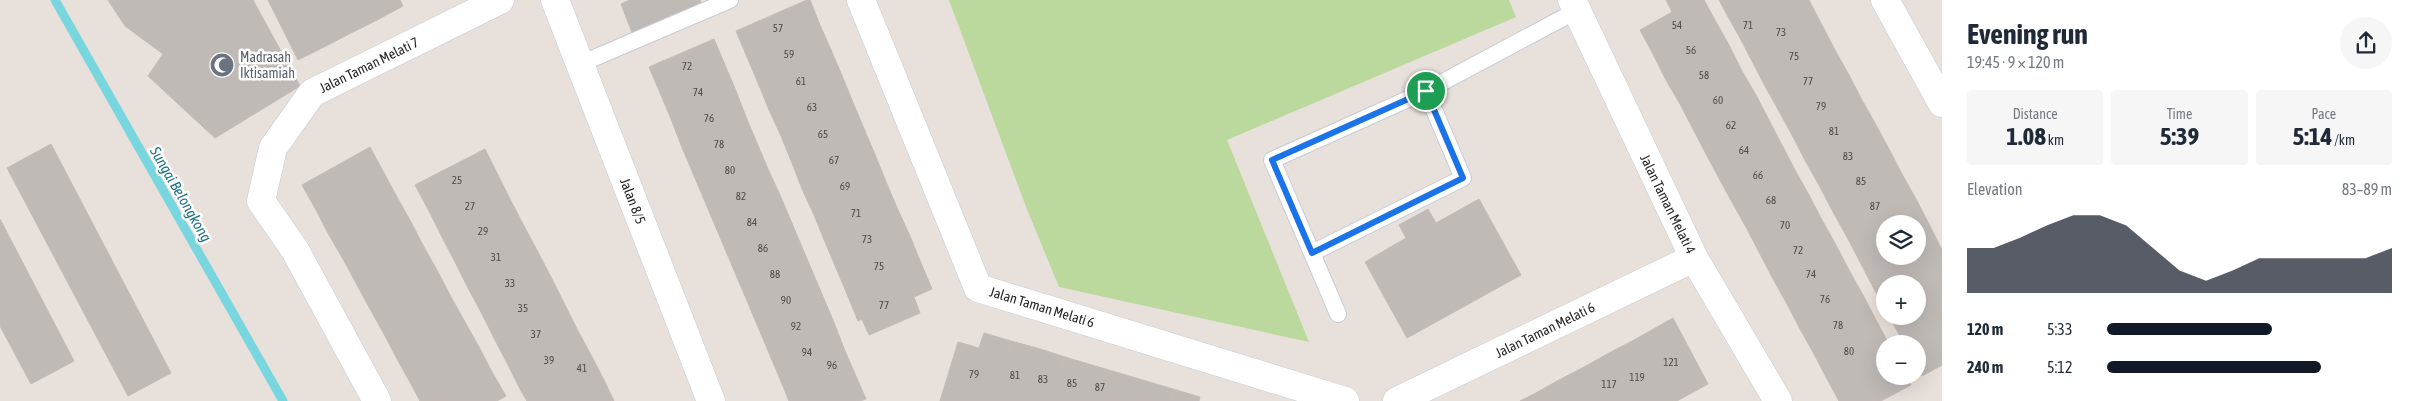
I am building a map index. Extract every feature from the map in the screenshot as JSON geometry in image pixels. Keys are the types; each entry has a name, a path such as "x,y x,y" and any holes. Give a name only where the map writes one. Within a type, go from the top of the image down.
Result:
{"street":[{"name":"Jalan Taman Melati 7","path":"377,401 295,250 261,201 273,148 312,93 500,0"},
{"name":"Jalan 8/5","path":"555,0 711,401"},
{"name":"Jalan Taman Melati 6","path":"861,0 978,288 1346,401"},
{"path":"1886,0 1942,103"},
{"name":"Jalan Taman Melati 4","path":"1574,6 1694,258 1778,401"},
{"name":"Jalan Taman Melati 6","path":"1396,401 1694,258"}],"lane":[{"path":"580,64 730,0"},
{"path":"1338,314 1272,160 1426,91 1574,6"},
{"path":"1312,253 1463,178 1426,91"}],"green space":[{"path":"949,0 1509,0 1516,17 1227,140 1309,342 1059,287 1026,207"}],"building":[{"name":"Madrasah Iktisamiah","path":"108,0 253,0 300,86 215,138 148,76 163,54 125,26"},
{"path":"268,0 301,0 324,47 298,60"},
{"path":"301,0 334,0 351,33 324,47"},
{"path":"334,0 367,0 377,20 351,33"},
{"path":"367,0 400,0 403,6 377,20"},
{"path":"630,0 700,0 703,6 633,35 621,4"},
{"path":"810,0 820,25 747,57 736,31"},
{"path":"1666,0 1704,0 1715,20 1653,54 1640,30 1672,12"},
{"path":"1719,0 1750,0 1726,13"},
{"path":"1750,0 1809,0 1740,38 1726,13"},
{"path":"1809,0 1822,25 1753,63 1740,38"},
{"path":"1715,20 1729,45 1666,80 1653,54"},
{"path":"820,25 832,52 758,83 747,57"},
{"path":"1822,25 1835,50 1766,88 1753,63"},
{"path":"714,39 725,65 660,93 649,67"},
{"path":"1729,45 1742,71 1680,104 1666,80"},
{"path":"1835,50 1849,75 1780,113 1766,88"},
{"path":"832,52 843,78 769,110 758,83"},
{"path":"725,65 736,91 671,119 660,93"},
{"path":"1742,71 1756,95 1693,129 1680,104"},
{"path":"1849,75 1862,100 1793,137 1780,113"},
{"path":"843,78 854,105 781,136 769,110"},
{"path":"736,91 746,117 681,145 671,119"},
{"path":"1756,95 1769,120 1706,154 1693,129"},
{"path":"1862,100 1876,125 1806,162 1793,137"},
{"path":"854,105 865,131 792,163 781,136"},
{"path":"746,117 757,143 692,171 681,145"},
{"path":"1769,120 1782,145 1720,180 1706,154"},
{"path":"1876,125 1889,149 1820,187 1806,162"},
{"path":"865,131 876,157 802,189 792,163"},
{"path":"757,143 768,169 703,197 692,171"},
{"path":"51,144 171,373 128,396 7,168"},
{"path":"1782,145 1795,170 1733,204 1720,180"},
{"path":"370,147 384,173 316,210 302,185"},
{"path":"485,149 498,175 429,211 415,185"},
{"path":"1889,149 1902,174 1833,212 1820,187"},
{"path":"876,157 887,184 814,215 802,189"},
{"path":"768,169 780,195 714,223 703,197"},
{"path":"1795,170 1809,195 1747,229 1733,204"},
{"path":"384,173 397,197 329,235 316,210"},
{"path":"1902,174 1916,199 1887,215 1876,215 1876,221 1847,237 1833,212"},
{"path":"498,175 511,201 442,237 429,211"},
{"path":"887,184 898,210 825,242 814,215"},
{"path":"780,195 791,221 725,249 714,223"},
{"path":"1809,195 1822,220 1760,254 1747,229"},
{"path":"397,197 411,222 343,259 329,235"},
{"path":"1479,199 1521,275 1407,338 1365,262 1406,238 1399,225 1428,209 1436,223"},
{"path":"1916,199 1924,215 1887,215"},
{"path":"511,201 524,226 455,262 442,237"},
{"path":"898,210 910,236 836,268 825,242"},
{"path":"0,219 74,361 31,384 0,326"},
{"path":"1822,220 1836,245 1773,279 1760,254"},
{"path":"791,221 802,247 736,275 725,249"},
{"path":"1876,221 1876,253 1860,262 1847,237"},
{"path":"411,222 424,247 357,285 343,259"},
{"path":"1929,224 1942,250 1926,259 1926,226"},
{"path":"524,226 538,252 468,288 455,262"},
{"path":"910,236 921,263 847,294 836,268"},
{"path":"1836,245 1849,270 1787,304 1773,279"},
{"path":"424,247 438,272 370,309 357,285"},
{"path":"802,247 813,273 747,301 736,275"},
{"path":"1942,250 1942,281 1926,290 1926,275 1895,275 1914,265 1926,265 1926,259"},
{"path":"538,252 551,277 482,314 468,288"},
{"path":"1876,253 1876,265 1914,265 1895,275 1876,275 1876,285 1873,287 1860,262"},
{"path":"921,263 932,289 914,297 920,313 869,335 862,319 858,321 847,294"},
{"path":"1849,270 1863,295 1800,329 1787,304"},
{"path":"438,272 451,297 384,334 370,309"},
{"path":"813,273 824,299 758,327 747,301"},
{"path":"551,277 564,303 495,340 482,314"},
{"path":"1942,281 1942,314 1926,322 1926,290"},
{"path":"1863,295 1876,320 1814,354 1800,329"},
{"path":"451,297 465,322 397,359 384,334"},
{"path":"824,299 835,325 769,353 758,327"},
{"path":"564,303 577,329 508,365 495,340"},
{"path":"1942,314 1942,365 1926,374 1926,335 1902,335 1921,325 1926,325 1926,322"},
{"path":"1673,318 1708,384 1677,401 1666,401 1634,340"},
{"path":"1876,320 1876,325 1879,325 1884,335 1876,335 1876,352 1827,379 1814,354"},
{"path":"465,322 479,347 411,384 397,359"},
{"path":"835,325 845,351 780,379 769,353"},
{"path":"1894,325 1921,325 1902,335 1899,335"},
{"path":"577,329 591,355 521,391 508,365"},
{"path":"984,333 1011,341 993,401 940,401 958,342 979,348"},
{"path":"1634,340 1666,401 1634,401 1609,353"},
{"path":"1011,341 1037,348 1022,401 993,401"},
{"path":"479,347 492,372 438,401 420,401 411,384"},
{"path":"1037,348 1065,357 1052,401 1022,401"},
{"path":"845,351 866,399 860,401 789,401 780,379"},
{"path":"1876,352 1876,385 1911,385 1881,401 1839,401 1827,379"},
{"path":"1609,353 1634,401 1602,401 1584,367"},
{"path":"591,355 604,380 565,401 527,401 521,391"},
{"path":"1065,357 1092,365 1081,401 1052,401"},
{"path":"1092,365 1119,373 1111,401 1081,401"},
{"path":"1584,367 1602,401 1570,401 1559,380"},
{"path":"492,372 506,396 497,401 438,401"},
{"path":"1119,373 1146,381 1140,401 1111,401"},
{"path":"604,380 614,401 565,401"},
{"path":"1559,380 1570,401 1537,401 1534,394"},
{"path":"1146,381 1173,389 1170,401 1140,401"},
{"path":"1173,389 1200,397 1199,401 1170,401"},
{"path":"1534,394 1537,401 1520,401"}],"waterway":[{"name":"Sungai Belongkong","path":"55,0 283,401"}],"place":[{"name":"Madrasah Iktisamiah","path":"222,65"}],"route":[{"path":"1426,91 1463,178 1312,253 1272,160 1426,91"}]}
